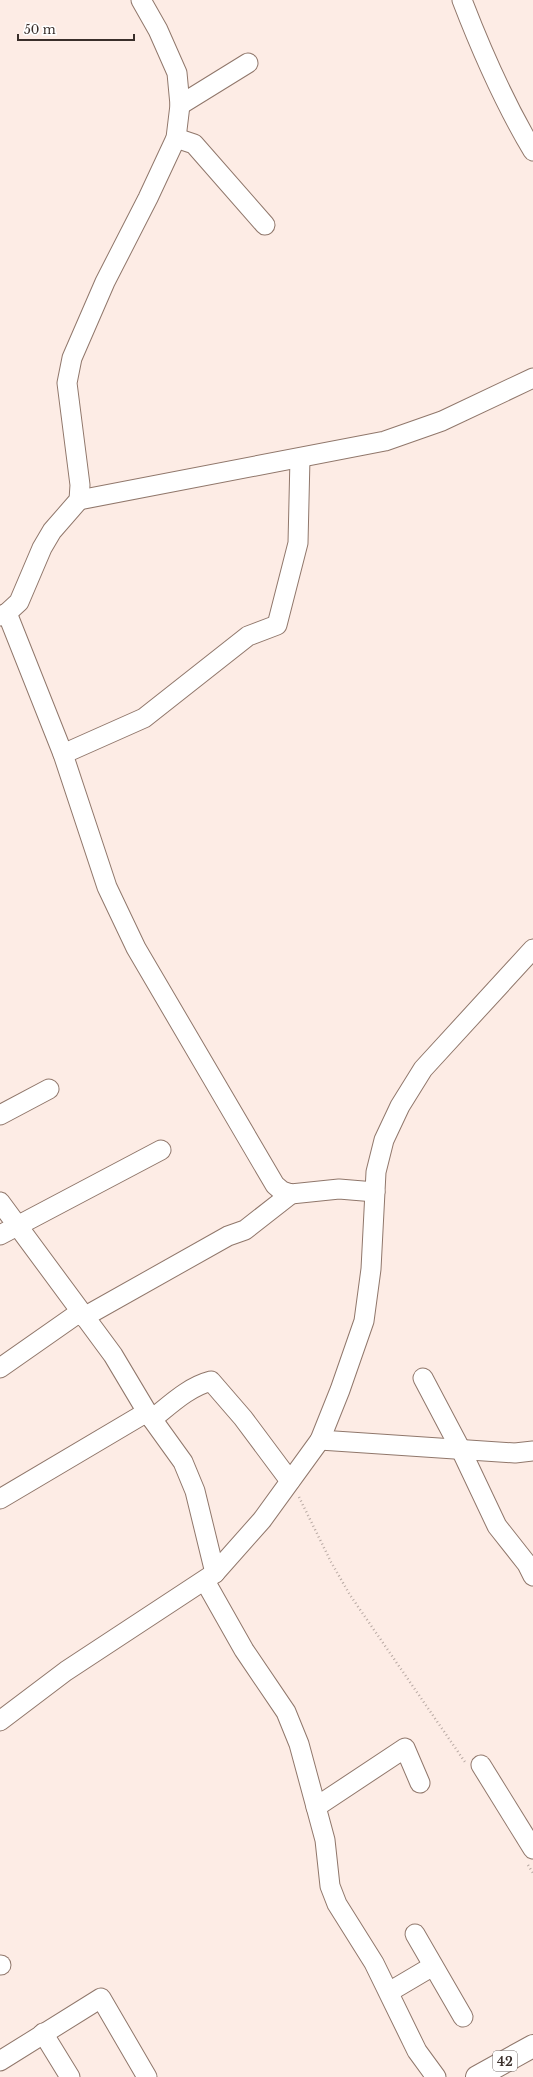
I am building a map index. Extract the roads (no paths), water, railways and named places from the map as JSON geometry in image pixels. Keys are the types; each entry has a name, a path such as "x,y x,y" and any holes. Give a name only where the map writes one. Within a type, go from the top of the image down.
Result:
{"main road":[{"name":"42","path":"477,2077 533,2046"}],"street":[{"path":"141,0 158,30 177,73 180,105 176,138 148,198 104,282 72,358 67,383 80,485 79,500 52,531 42,548 19,602 3,615 63,754 88,824 107,887 136,948 264,1169 275,1185 282,1191 291,1194 340,1189 375,1192"},
{"path":"462,0 475,33 502,92 533,151"},
{"path":"180,105 248,63"},
{"path":"176,138 194,144 265,225"},
{"path":"79,500 186,478 386,441 442,421 533,378"},
{"path":"63,754 144,718 248,636 276,625 298,544 300,458"},
{"path":"0,1721 66,1671 210,1577 262,1520 320,1440 340,1390 364,1321 371,1269 376,1172 384,1140 400,1106 423,1069 533,949"},
{"path":"0,1115 49,1089"},
{"path":"0,1235 161,1150"},
{"path":"0,1368 82,1314 228,1236 245,1230 291,1194"},
{"path":"0,1202 112,1355 149,1415 182,1462 195,1491 210,1577 244,1650 286,1712 299,1744 325,1840 332,1892 337,1904 374,1963 417,2052 436,2077"},
{"path":"424,1378 461,1450 497,1526 527,1564 533,1576"},
{"path":"0,1499 149,1415 201,1383 211,1381 243,1418 290,1481"},
{"path":"320,1440 516,1453 533,1451"},
{"path":"316,1807 405,1748 420,1783"},
{"path":"475,1767 530,1856"},
{"path":"415,1934 463,2017"},
{"path":"389,1992 433,1966"},
{"path":"0,2061 101,1998 147,2077"},
{"path":"43,2033 70,2077"}]}
